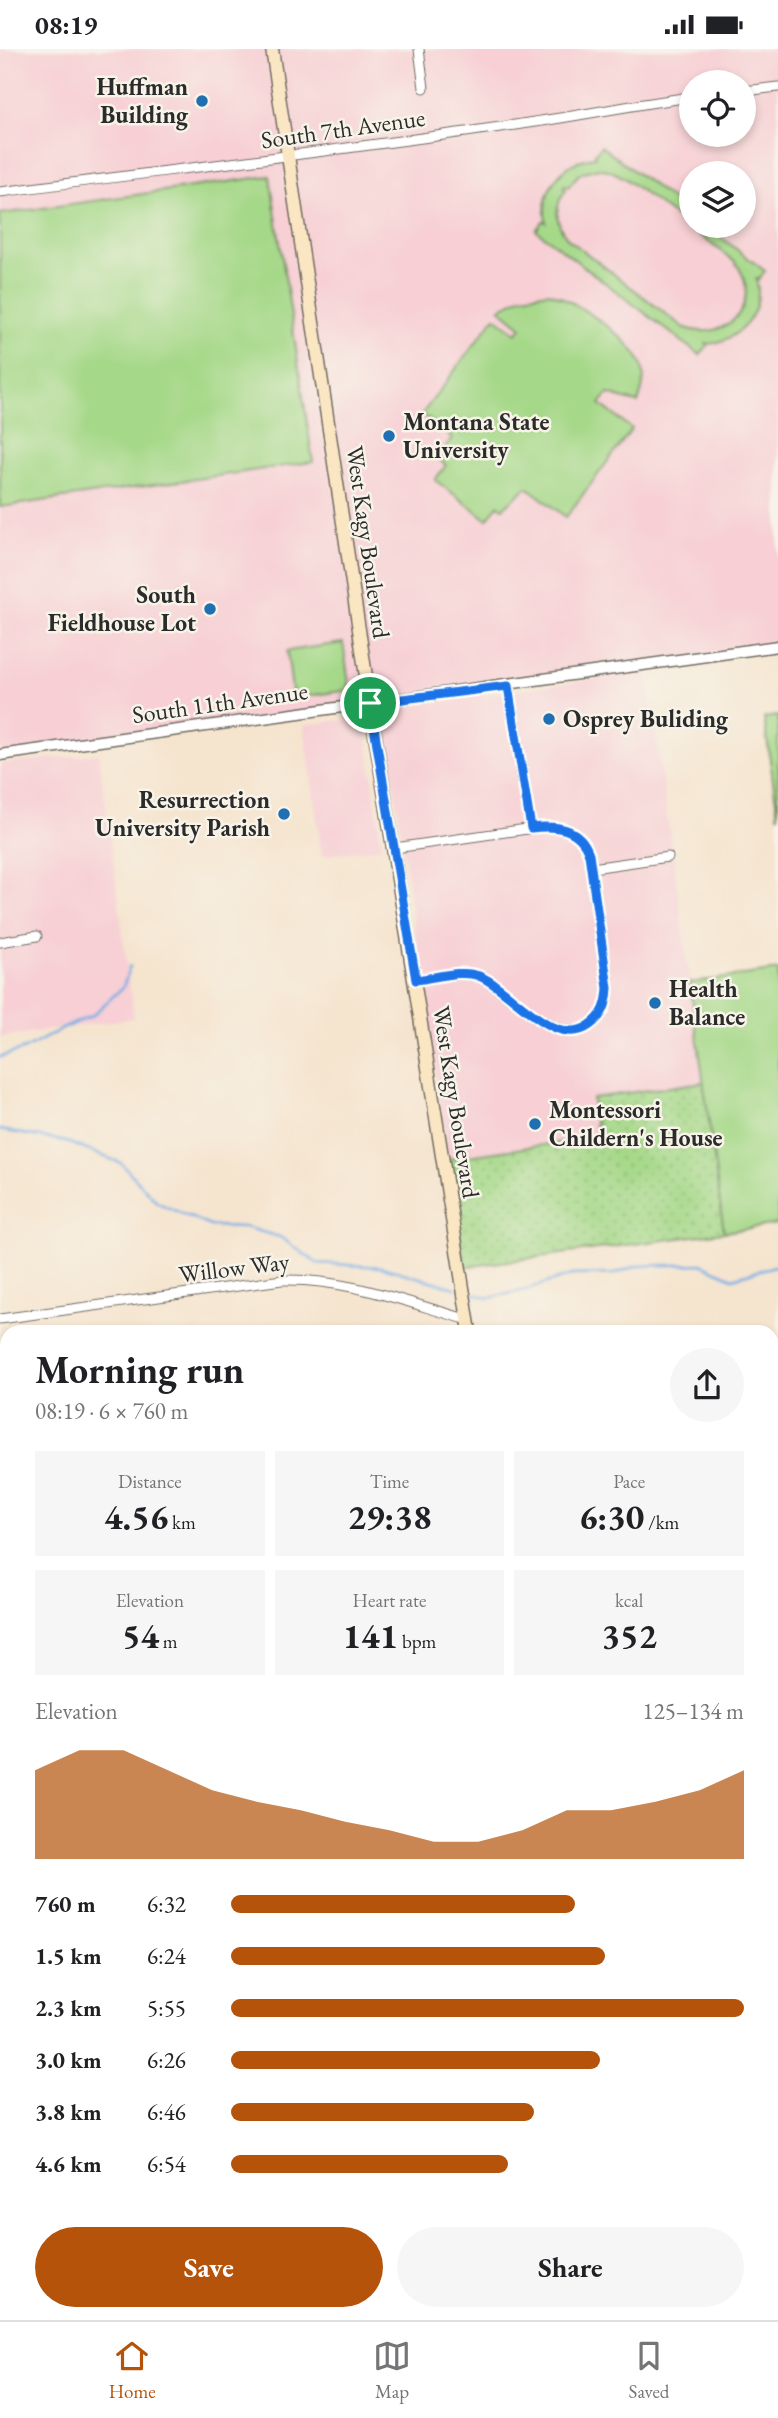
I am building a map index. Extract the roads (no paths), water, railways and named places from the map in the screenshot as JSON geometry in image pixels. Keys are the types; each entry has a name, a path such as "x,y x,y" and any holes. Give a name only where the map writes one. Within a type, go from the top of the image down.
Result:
{"main road":[{"name":"West Kagy Boulevard","path":"272,49 370,703 470,1325"}],"street":[{"path":"419,49 424,88"},
{"path":"756,90 778,87"},
{"name":"South 7th Avenue","path":"0,193 507,127 679,99"},
{"name":"South 11th Avenue","path":"0,755 508,686 778,646"},
{"path":"508,686 531,828"},
{"path":"395,848 531,828 558,827 574,833 587,848 592,868 608,988 605,1008 600,1016 586,1028 568,1031 550,1025 491,982 473,974 416,980"},
{"path":"592,868 668,857"},
{"path":"0,942 37,936"},
{"name":"Willow Way","path":"0,1319 302,1279 340,1284 467,1325"}],"waterway":[{"path":"0,1057 25,1049 93,1015 123,987 130,966"},
{"path":"0,1130 64,1141 121,1163 158,1203 210,1226 244,1227 280,1237 317,1263 382,1267 456,1288"},
{"path":"472,1293 489,1298 572,1275 615,1274 636,1266 701,1264 733,1278 778,1265"}],"place":[{"name":"Huffman Building","path":"202,101"},
{"name":"Montana State University","path":"389,436"},
{"name":"South Fieldhouse Lot","path":"210,609"},
{"name":"Osprey Buliding","path":"549,719"},
{"name":"Resurrection University Parish","path":"284,814"},
{"name":"Health Balance","path":"655,1003"},
{"name":"Montessori Childern's House","path":"535,1124"}]}
